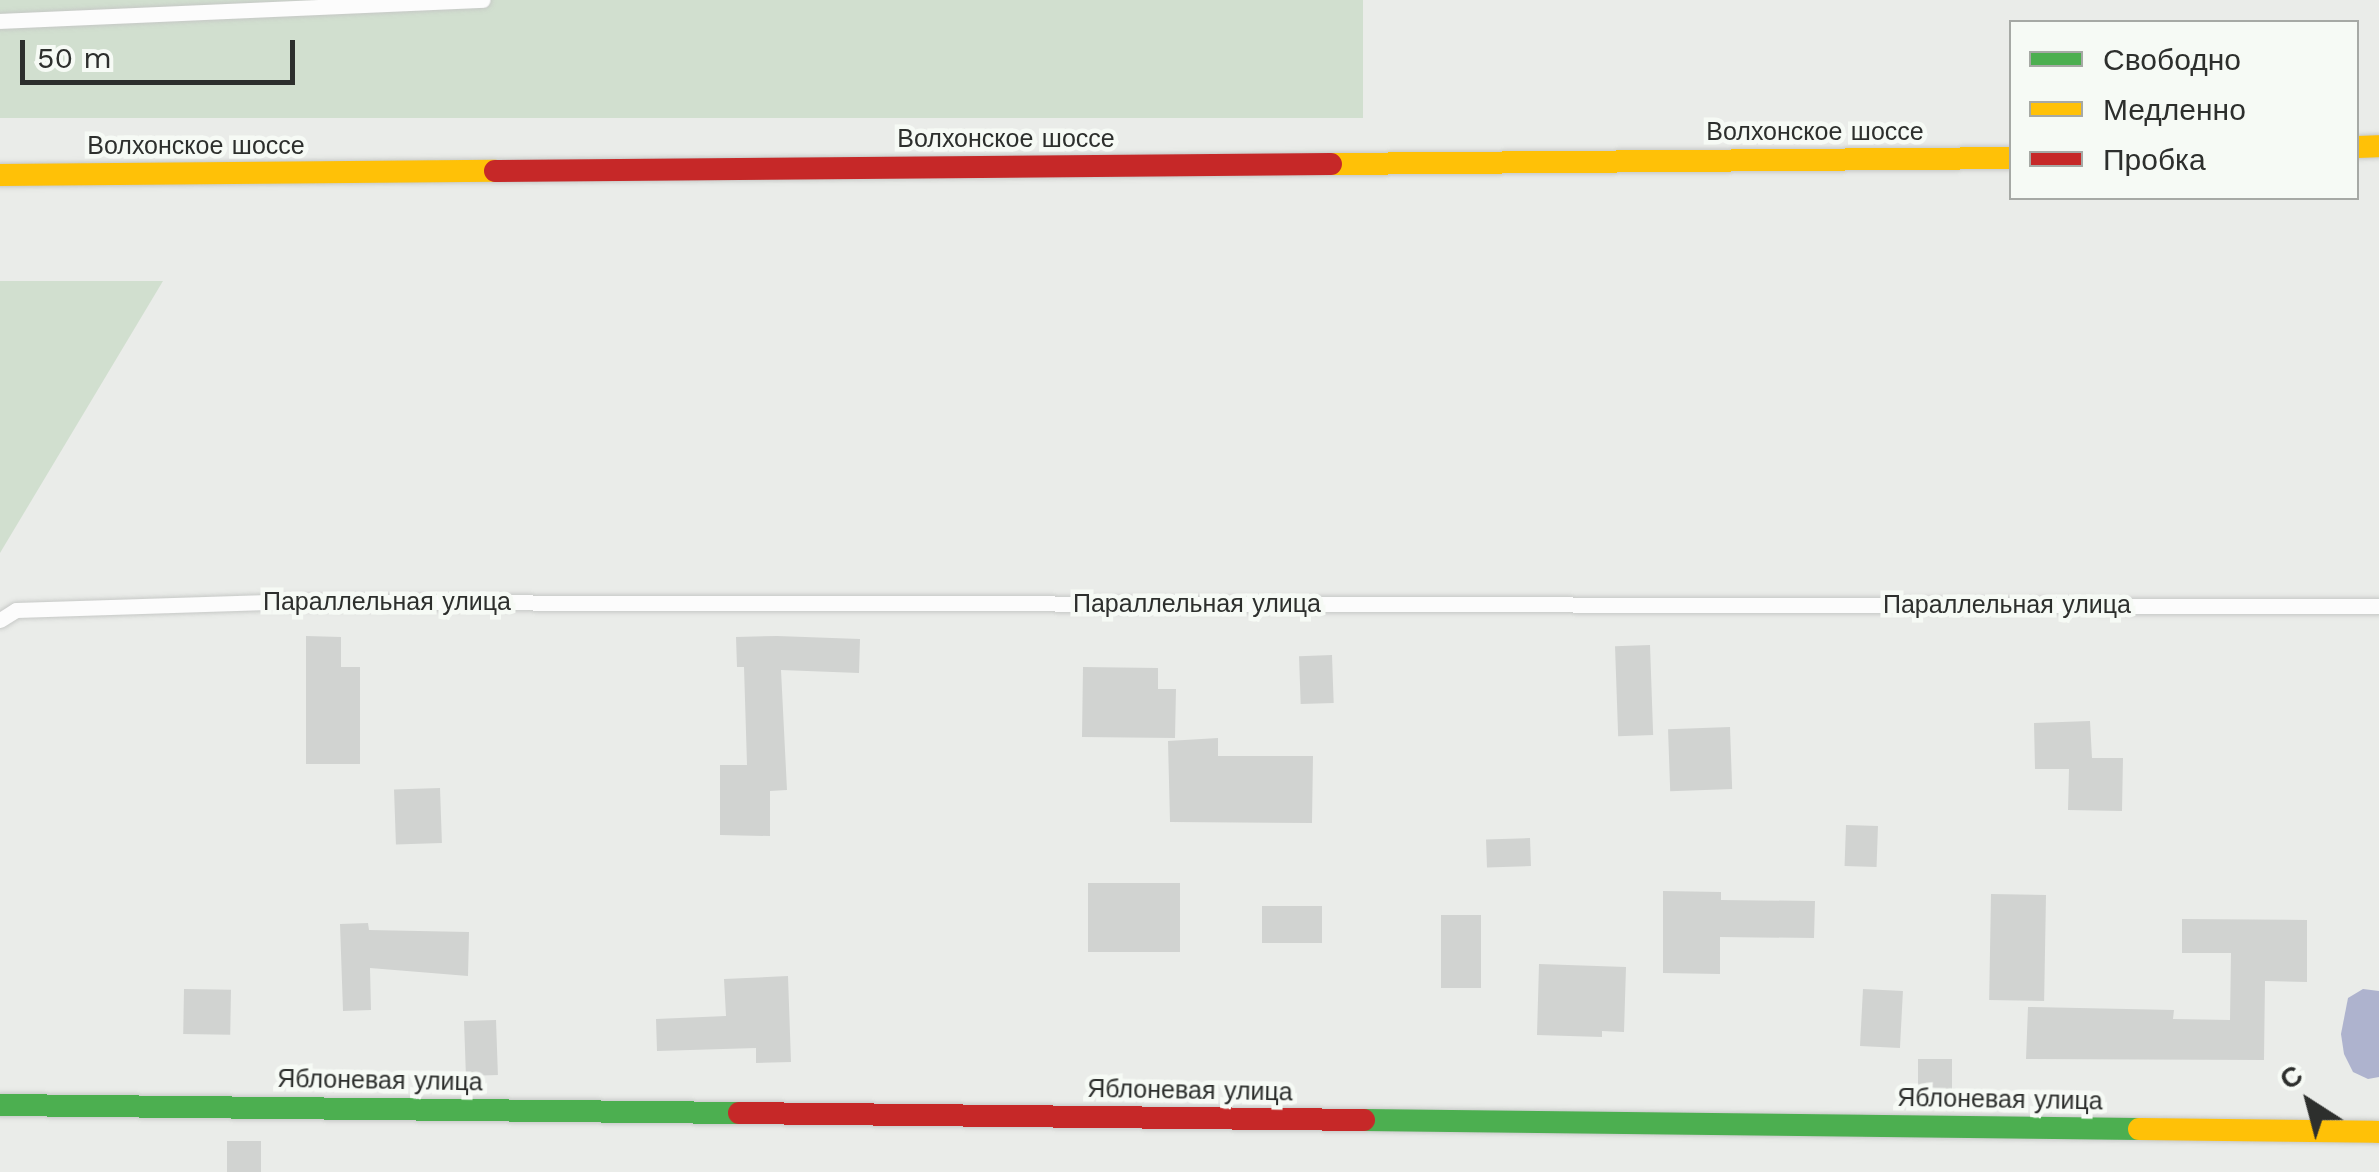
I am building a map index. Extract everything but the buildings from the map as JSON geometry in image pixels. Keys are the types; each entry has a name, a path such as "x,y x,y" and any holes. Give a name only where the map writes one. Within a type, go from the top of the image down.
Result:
{"street":[{"name":"Волхонское шоссе","path":"0,175 2009,158"},
{"name":"Яблоневая улица","path":"0,1104 2379,1132"}],"lane":[{"path":"0,21 483,0"},
{"name":"Параллельная улица","path":"0,620 16,610 268,602 2379,606"}],"green space":[{"path":"0,0 1363,0 1363,118 0,118"},
{"path":"0,281 163,281 0,553"}],"water":[{"path":"2363,989 2379,991 2379,1077 2368,1079 2353,1072 2344,1054 2341,1034 2348,998"}],"traffic: fast":[{"path":"0,1105 739,1113"},
{"path":"1364,1120 2139,1129"}],"traffic: slow":[{"path":"2359,147 2379,146"},
{"path":"1331,164 2009,158"},
{"path":"0,175 495,171"},
{"path":"2139,1129 2379,1132"}],"traffic: jam":[{"path":"495,171 1331,164"},
{"path":"739,1113 1364,1120"}]}
